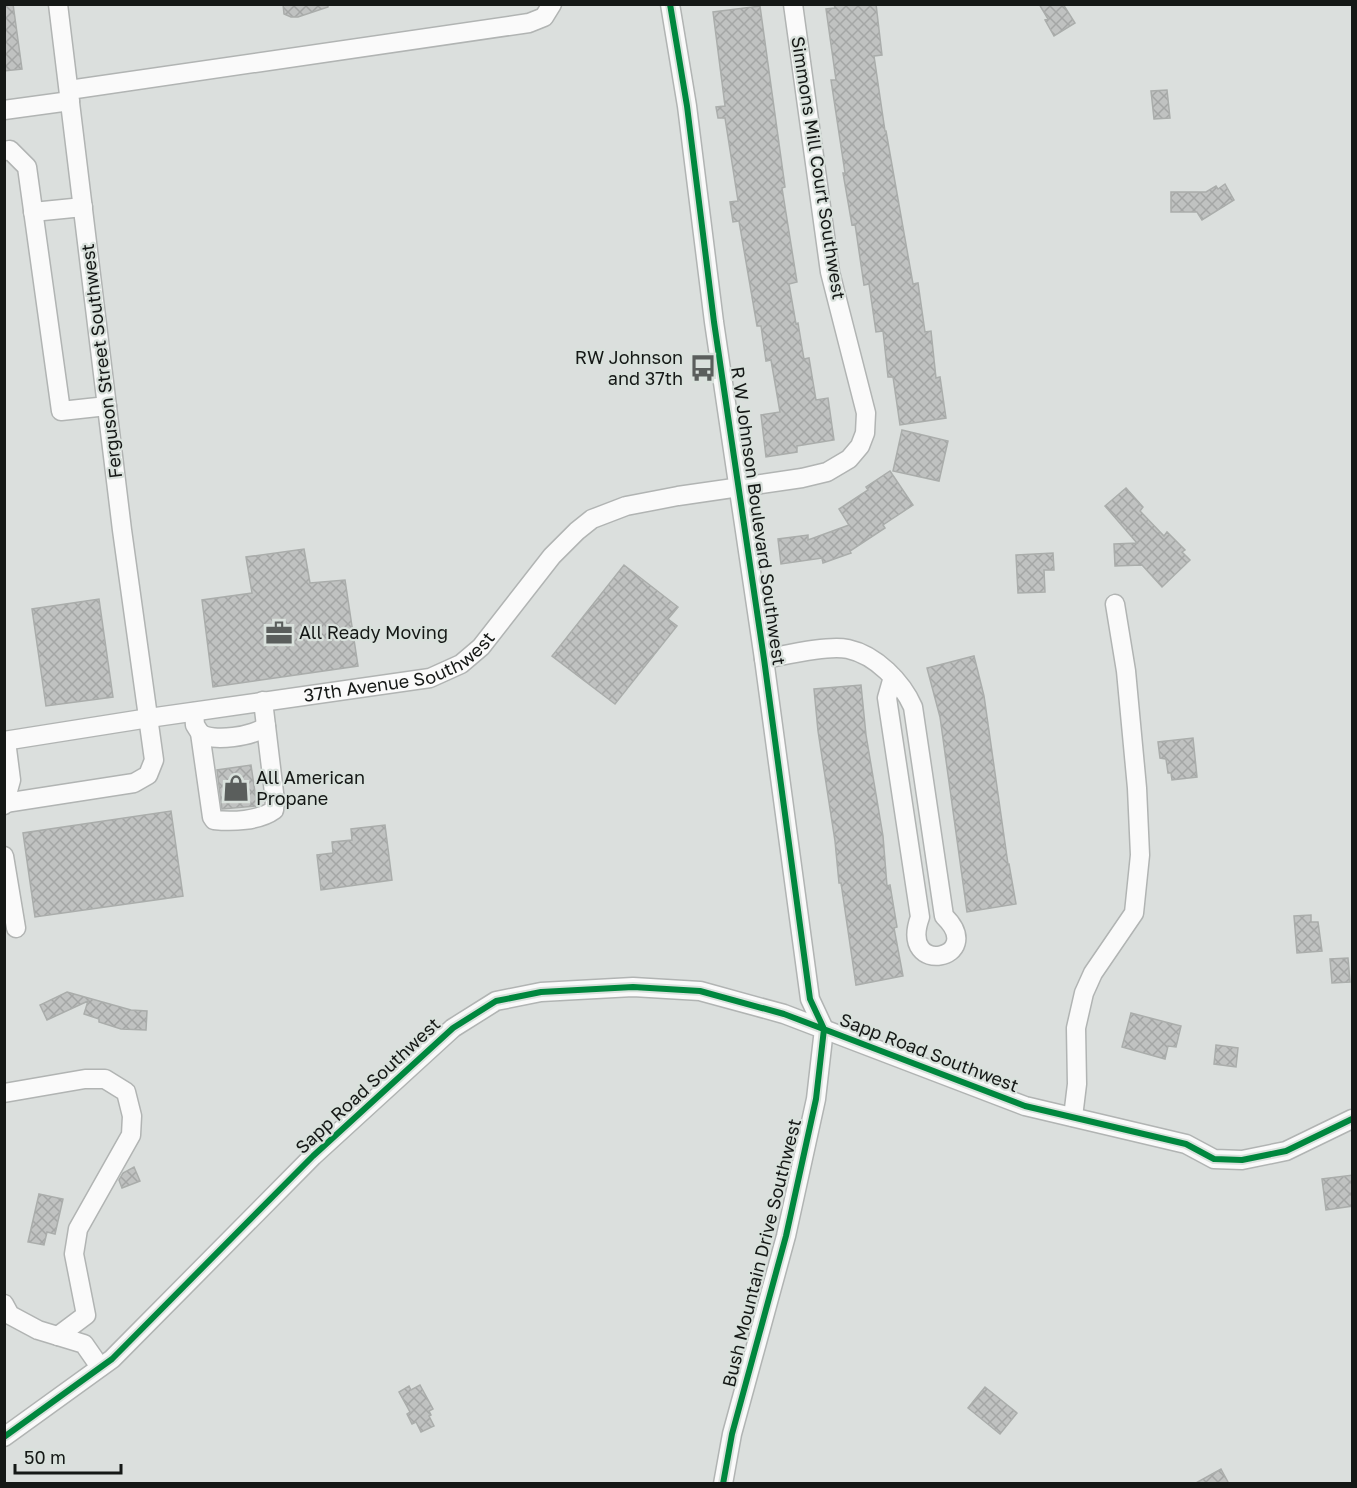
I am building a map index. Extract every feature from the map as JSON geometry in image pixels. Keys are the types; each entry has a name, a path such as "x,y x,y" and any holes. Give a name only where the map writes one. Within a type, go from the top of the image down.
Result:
{"street":[{"name":"Ferguson Street Southwest","path":"5,804 134,783 148,775 154,760 122,530 58,4"},
{"path":"4,110 69,95 519,25 544,17 552,4"},
{"name":"R W Johnson Boulevard Southwest","path":"670,4 687,106 714,322 764,659 810,999 824,1029"},
{"name":"Simmons Mill Court Southwest","path":"738,486 802,478 827,472 849,459 860,446 865,433 866,413 840,314 823,226 793,4"},
{"path":"4,151 9,150 27,167 61,411 108,406"},
{"path":"33,212 83,207"},
{"name":"37th Avenue Southwest","path":"5,741 263,701 412,681 447,671 461,664 482,646 552,556 592,519 626,507 738,486"},
{"path":"1073,1118 1077,1084 1076,1028 1084,993 1093,974 1134,914 1140,855 1137,788 1125,671 1115,604"},
{"path":"764,659 815,651 848,649 871,660 892,677 907,693 913,707 944,916 952,924 956,936 953,950 936,958 922,951 917,943 916,933 920,917 887,699 892,677"},
{"path":"200,733 214,820 230,822 268,814 274,810 276,801 263,701"},
{"path":"195,712 195,725 205,737 216,739 257,732 266,726"},
{"path":"5,741 11,780 5,804"},
{"path":"4,856 8,898 16,928"},
{"name":"Sapp Road Southwest","path":"4,1437 112,1359 313,1156 453,1028 496,1001 541,992 610,988 700,990 784,1014 1025,1106 1186,1144 1214,1159 1242,1160 1286,1151 1353,1119"},
{"name":"Bush Mountain Drive Southwest","path":"723,1484 732,1434 786,1236 816,1098 824,1029"},
{"path":"4,1093 85,1079 105,1079 126,1092 132,1116 130,1135 78,1229 74,1254 86,1315 58,1336"},
{"path":"6,1312 38,1330 84,1344 100,1367"}],"building":[{"path":"4,4 13,4 22,69 4,71"},
{"path":"283,4 328,4 328,7 298,17 291,17 284,14"},
{"path":"834,4 876,4 882,55 874,56 885,131 913,284 918,283 925,332 931,331 936,378 940,377 946,418 900,425 893,377 888,377 883,331 876,332 869,284 864,285 855,224 852,225 843,173 845,173 831,80 836,80 826,9 835,8"},
{"path":"1039,4 1063,4 1075,23 1054,36"},
{"path":"760,6 785,187 782,188 797,282 789,284 804,359 809,358 816,400 828,398 834,440 797,446 797,452 766,457 761,415 780,412 771,360 766,361 761,326 757,326 739,221 733,222 730,202 738,201 725,118 718,118 716,107 725,106 713,12"},
{"path":"1167,90 1170,118 1154,119 1151,91"},
{"path":"1225,184 1234,200 1202,220 1197,212 1171,212 1171,192 1206,192 1216,186 1218,189"},
{"path":"902,430 948,441 939,481 893,471"},
{"path":"890,471 913,505 883,525 885,528 850,551 851,553 823,563 822,558 781,564 778,539 808,535 808,540 849,525 839,509 868,490 866,487"},
{"path":"1126,488 1143,507 1140,511 1164,536 1167,532 1185,550 1182,552 1190,560 1162,587 1142,565 1115,566 1114,544 1137,543 1105,506"},
{"name":"All Ready Moving","path":"304,549 310,583 345,580 358,666 213,687 202,600 252,593 246,557"},
{"path":"1053,553 1054,570 1044,570 1045,592 1018,593 1016,555"},
{"path":"624,565 678,607 668,619 677,626 615,704 552,656"},
{"path":"99,599 113,697 46,706 32,609"},
{"path":"974,656 984,696 1008,864 1016,904 967,912 940,717 927,668"},
{"path":"861,685 866,735 883,836 887,886 890,885 897,927 894,928 903,976 856,985 841,883 839,883 814,689"},
{"path":"1193,738 1197,777 1172,780 1171,773 1168,773 1166,759 1160,758 1158,742"},
{"name":"All American Propane","path":"251,765 257,806 222,809 217,770"},
{"path":"171,811 183,896 35,917 23,833"},
{"path":"385,825 392,880 321,890 317,855 333,853 332,842 352,840 351,829"},
{"path":"1311,915 1311,922 1318,922 1322,951 1297,953 1294,916"},
{"path":"1348,958 1350,982 1332,983 1330,959"},
{"path":"67,992 131,1010 147,1011 146,1030 121,1029 99,1022 99,1019 84,1014 88,1001 47,1020 40,1005"},
{"path":"1131,1013 1181,1026 1176,1047 1168,1046 1165,1059 1122,1047"},
{"path":"1216,1045 1238,1048 1236,1067 1214,1064"},
{"path":"134,1167 140,1181 122,1188 119,1180 123,1173"},
{"path":"1353,1175 1353,1206 1326,1210 1322,1179"},
{"path":"39,1194 63,1199 55,1234 47,1232 44,1245 28,1242"},
{"path":"420,1385 433,1409 429,1411 431,1415 429,1416 434,1426 421,1432 416,1422 412,1424 407,1414 410,1412 399,1392 409,1386 411,1390"},
{"path":"985,1387 1017,1413 1000,1434 968,1408"},
{"path":"1221,1469 1229,1484 1194,1484"}],"cycle path":[{"path":"670,4 687,106 714,322 764,659 810,999 824,1029 816,1099 786,1236 732,1434 723,1484"},
{"path":"4,1437 112,1359 313,1156 453,1028 496,1001 541,992 633,987 700,991 784,1014 1025,1106 1186,1144 1214,1159 1242,1160 1286,1151 1352,1119"}],"place":[{"name":"RW Johnson and 37th","path":"703,368"},
{"name":"All Ready Moving","path":"279,633"},
{"name":"All American Propane","path":"236,788"}]}
